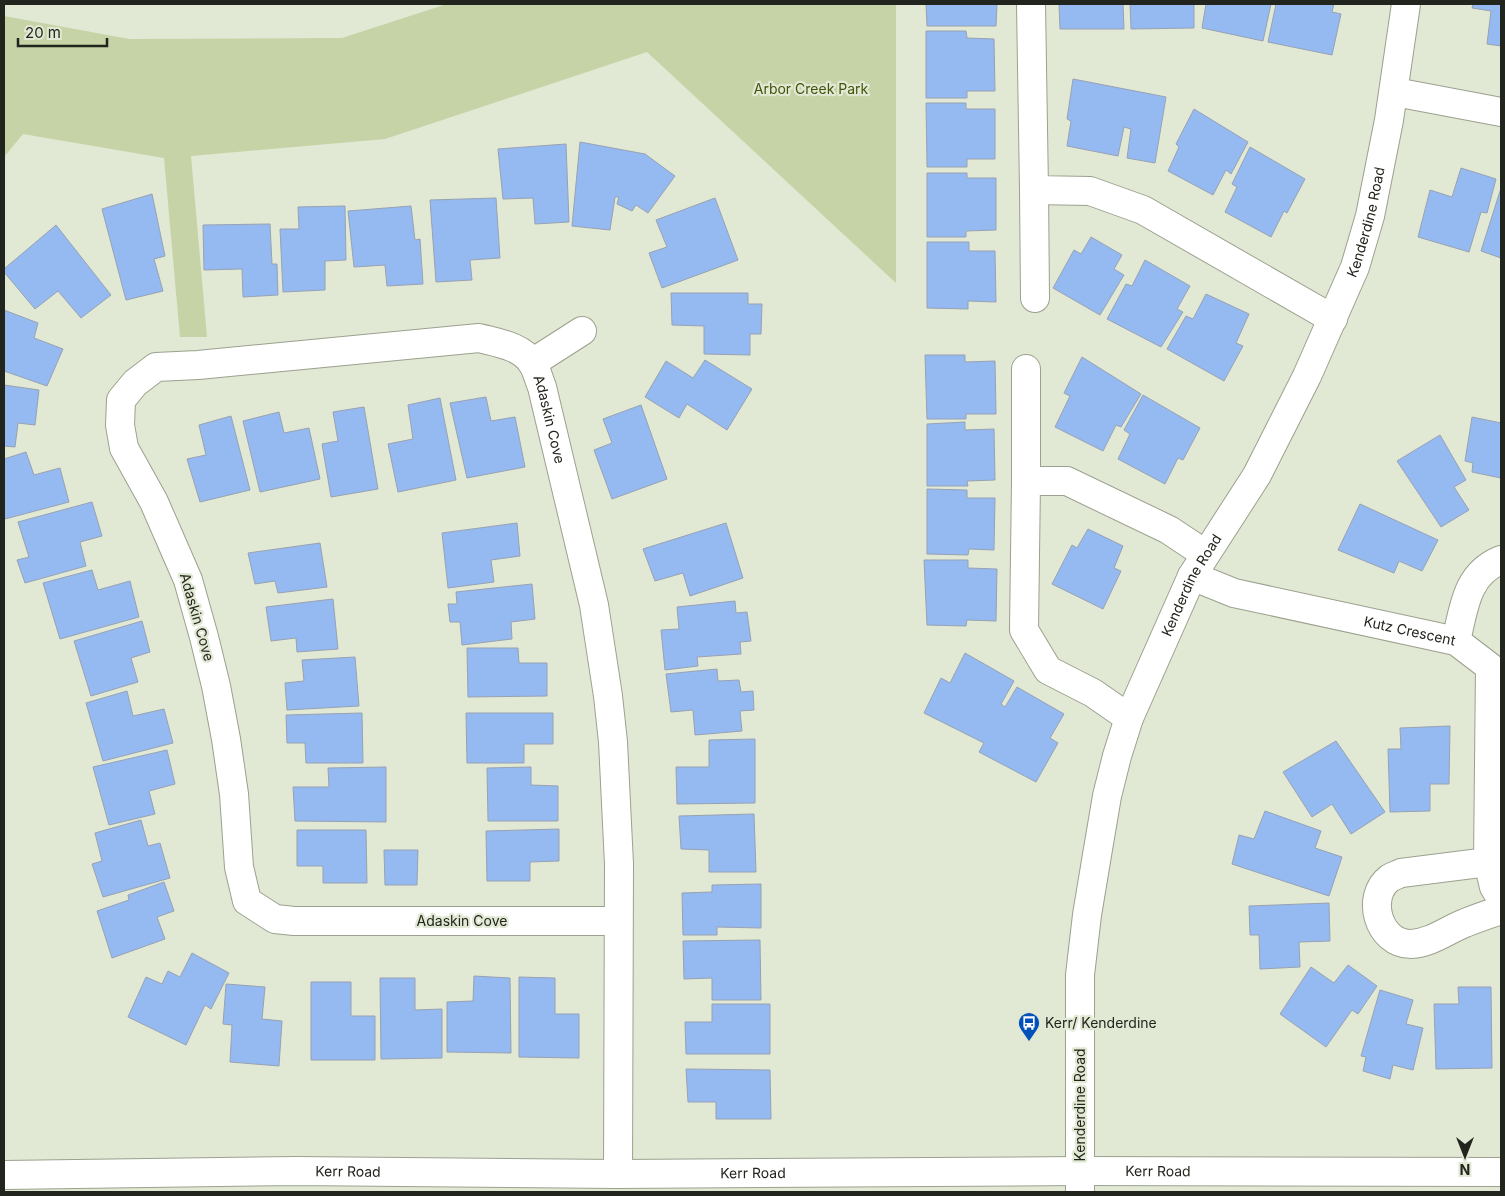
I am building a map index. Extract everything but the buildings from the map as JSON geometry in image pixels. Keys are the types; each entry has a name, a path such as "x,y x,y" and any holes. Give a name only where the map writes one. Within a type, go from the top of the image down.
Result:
{"street":[{"path":"1031,4 1035,298"},
{"name":"Kenderdine Road","path":"1080,1182 1080,974 1087,915 1106,796 1129,718 1199,565 1256,475 1307,376 1354,267 1370,216 1395,92 1406,4"},
{"path":"1395,92 1501,112"},
{"path":"1034,190 1090,191 1143,210 1333,319"},
{"name":"Adaskin Cove","path":"532,363 582,331"},
{"name":"Adaskin Cove","path":"618,921 294,921 275,919 247,901 239,866 234,794 226,739 204,637 188,580 154,502 124,448 120,425 121,400 135,383 156,367 198,365 479,338 507,345 521,352 532,363 542,387 594,605 601,643 613,742 619,864 618,921 629,1180"},
{"path":"1026,369 1024,630 1048,670 1093,693 1129,718"},
{"name":"Kutz Crescent","path":"1026,481 1067,481 1169,530 1199,565 1234,593 1456,641 1495,662 1488,862 1494,887 1501,898"},
{"path":"1456,641 1468,594 1478,575 1490,564 1501,560"},
{"path":"1488,862 1401,874 1389,878 1381,890 1377,903 1378,917 1384,931 1395,940 1409,944 1424,942 1464,923 1501,910"},
{"name":"Kerr Road","path":"4,1175 296,1171 629,1180 1080,1182 1501,1172"}],"green space":[{"name":"Arbor Creek Park","path":"447,4 896,4 896,283 647,52 385,139 191,156 207,337 180,337 164,158 23,134 4,157 4,16 129,39 342,38"}],"place":[{"name":"Kerr/ Kenderdine","path":"1029,1042"}]}
